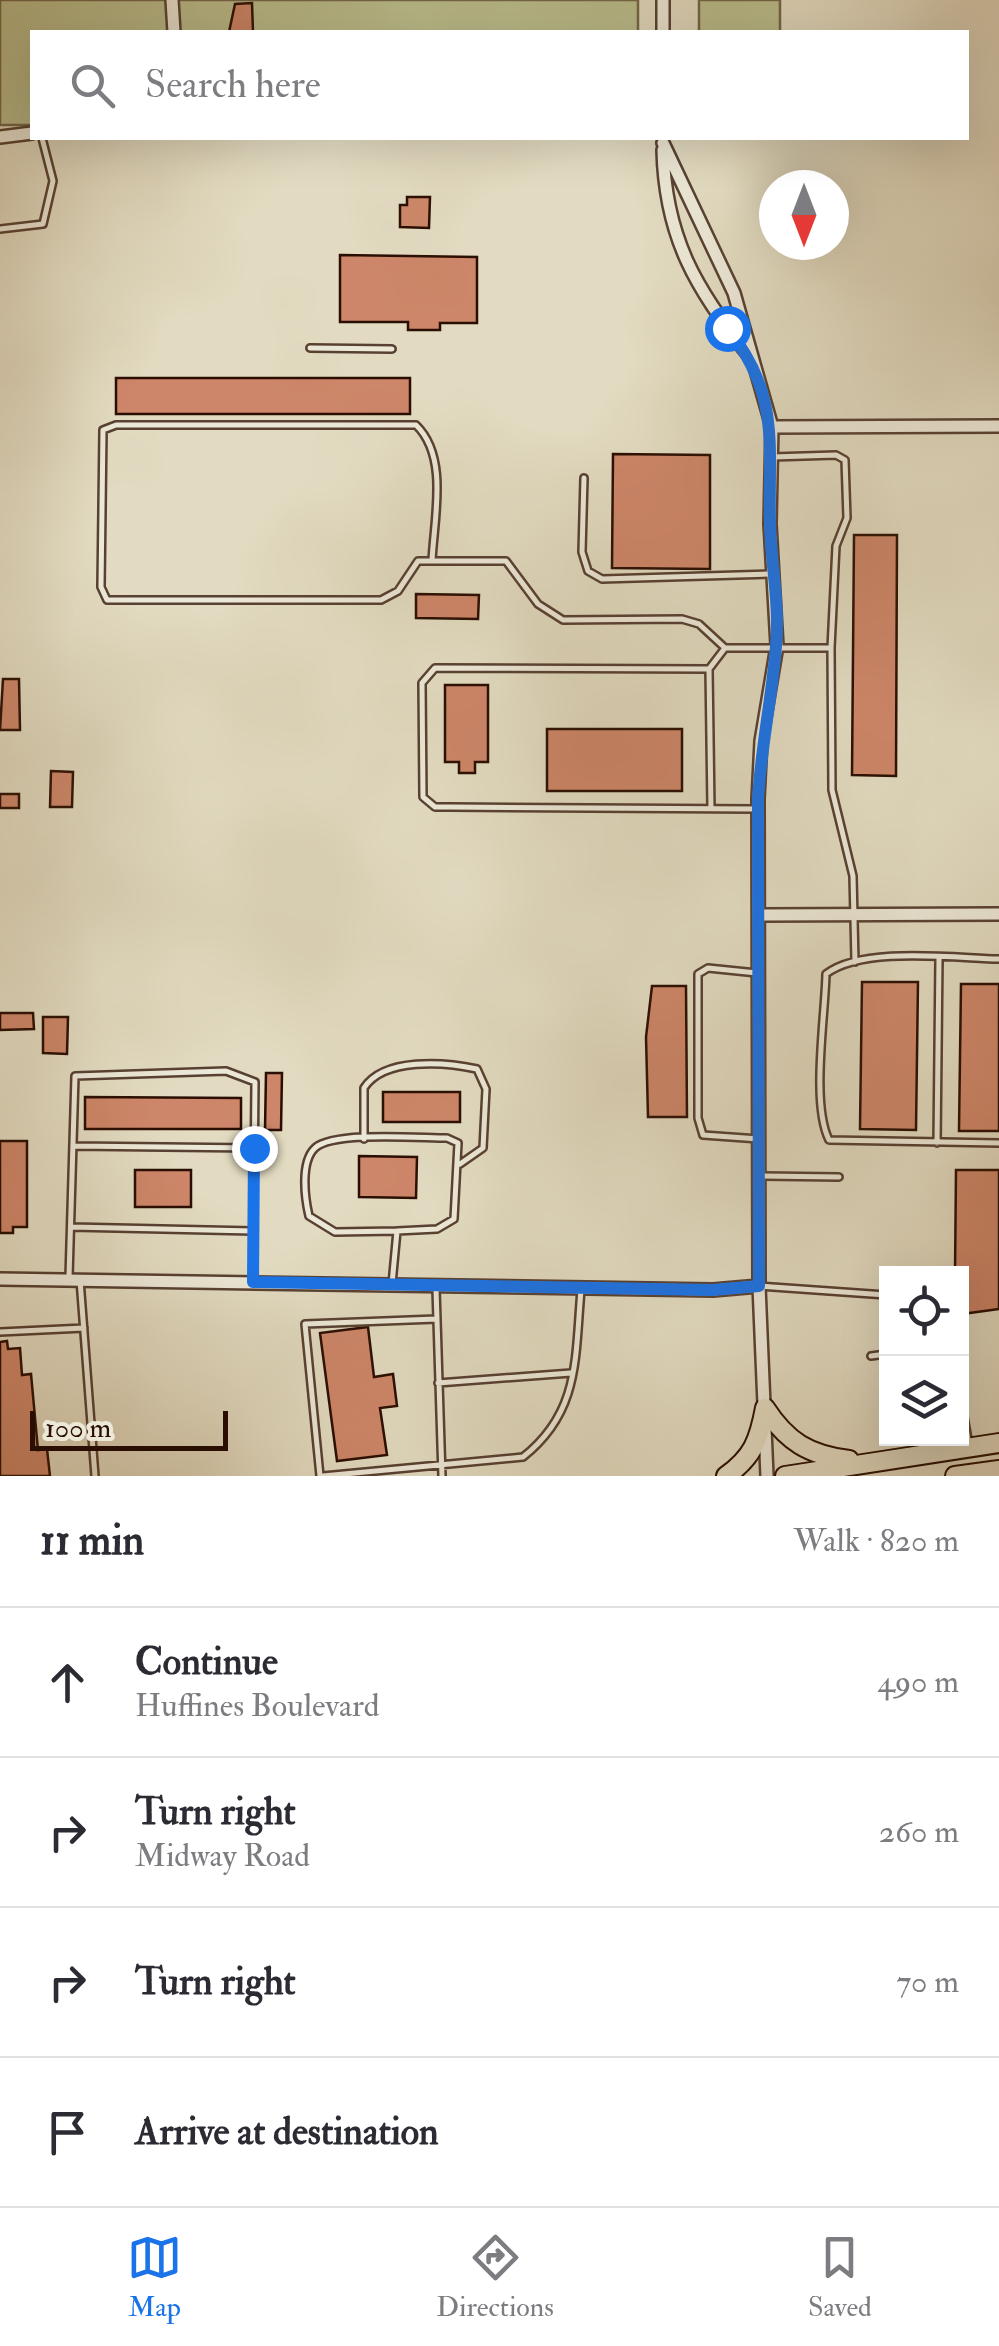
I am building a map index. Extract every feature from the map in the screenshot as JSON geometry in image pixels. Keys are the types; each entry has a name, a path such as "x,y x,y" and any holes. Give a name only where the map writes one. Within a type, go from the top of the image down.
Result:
{"main road":[{"path":"765,1408 791,1442 812,1452 870,1463"},
{"path":"726,1476 747,1461 756,1448 765,1408"},
{"path":"784,1476 999,1443"},
{"path":"955,1476 999,1470"}],"street":[{"path":"172,0 174,30"},
{"path":"663,0 663,30"},
{"path":"0,137 30,132"},
{"path":"662,140 664,196 672,230 708,304 753,360"},
{"path":"662,140 734,293 772,426 776,646 762,741 758,810 759,1286 766,1476"},
{"path":"772,426 999,426"},
{"path":"760,915 999,914"},
{"path":"0,1279 759,1286"}],"lane":[{"path":"0,229 43,224 53,181 43,140"},
{"path":"310,348 392,349"},
{"path":"432,561 436,456 430,438 416,425 116,425 102,430 101,587 108,600 381,600 398,591 418,561 432,561 506,561 538,604 563,620 692,620 726,648 831,648"},
{"path":"770,457 812,453 845,460 847,518 836,546 831,648 832,790 853,876 856,962"},
{"path":"584,478 582,552 588,572 602,579 772,574"},
{"path":"711,810 709,670 726,648"},
{"path":"709,670 435,668 422,683 423,797 435,806 450,808 758,810"},
{"path":"938,1143 939,958"},
{"path":"999,958 856,962 836,966 826,974 823,1127 829,1140 999,1143"},
{"path":"759,1139 703,1135 698,1118 698,974 708,968 760,973"},
{"path":"364,1139 364,1088 378,1072 404,1066 477,1069 486,1089 482,1148 460,1164"},
{"path":"95,1476 84,1328 74,1280 71,1227 75,1076 226,1071 254,1082 253,1282"},
{"path":"447,1138 458,1143 460,1164 454,1219 437,1229 335,1232 309,1216 307,1162 313,1150 330,1140 447,1138"},
{"path":"73,1146 254,1148"},
{"path":"759,1176 838,1177"},
{"path":"71,1227 253,1231"},
{"path":"392,1284 397,1230"},
{"path":"436,1285 442,1476"},
{"path":"759,1286 879,1295"},
{"path":"436,1319 305,1324 322,1476 522,1457 545,1439 566,1409 581,1287"},
{"path":"0,1332 84,1328"},
{"path":"871,1356 879,1355"},
{"path":"438,1383 571,1373"}],"green space":[{"path":"0,0 638,0 638,30 30,30 30,125 0,125"},
{"path":"699,0 780,0 780,30 699,30"}],"building":[{"path":"252,3 253,30 229,30 235,4"},
{"path":"407,197 430,197 429,228 400,227 400,205 407,205"},
{"path":"340,255 477,257 477,323 440,323 440,330 408,330 408,322 340,322"},
{"path":"116,378 410,378 410,414 116,414"},
{"path":"613,454 710,455 710,569 612,568"},
{"path":"854,535 897,535 896,776 852,775"},
{"path":"416,594 479,595 478,619 416,618"},
{"path":"3,679 19,679 20,730 0,730"},
{"path":"445,685 488,685 488,762 475,762 475,773 459,773 459,762 445,762"},
{"path":"547,729 682,729 682,791 547,791"},
{"path":"51,771 73,772 72,807 50,807"},
{"path":"0,794 19,794 19,808 0,808"},
{"path":"862,982 918,982 916,1130 860,1129"},
{"path":"961,984 999,984 999,1131 959,1131"},
{"path":"652,986 686,986 687,1117 648,1117 646,1037"},
{"path":"0,1013 33,1013 34,1029 0,1030"},
{"path":"43,1017 68,1017 67,1054 43,1053"},
{"path":"266,1073 282,1073 281,1130 265,1130"},
{"path":"383,1092 460,1092 460,1122 383,1122"},
{"path":"85,1097 241,1098 241,1129 85,1129"},
{"path":"0,1141 27,1141 27,1227 13,1227 13,1233 0,1233"},
{"path":"359,1156 417,1157 416,1198 359,1197"},
{"path":"135,1170 191,1170 191,1207 135,1207"},
{"path":"956,1170 999,1170 999,1309 969,1313 969,1266 955,1266"},
{"path":"368,1327 374,1377 393,1374 397,1406 380,1408 387,1455 337,1461 320,1333"},
{"path":"7,1341 8,1349 20,1348 22,1375 31,1374 38,1450 47,1449 50,1476 0,1476 0,1342"}],"route":[{"path":"254,1148 253,1282 713,1290 759,1286 758,799 776,646 769,469 772,426 753,360 727,328"}]}
